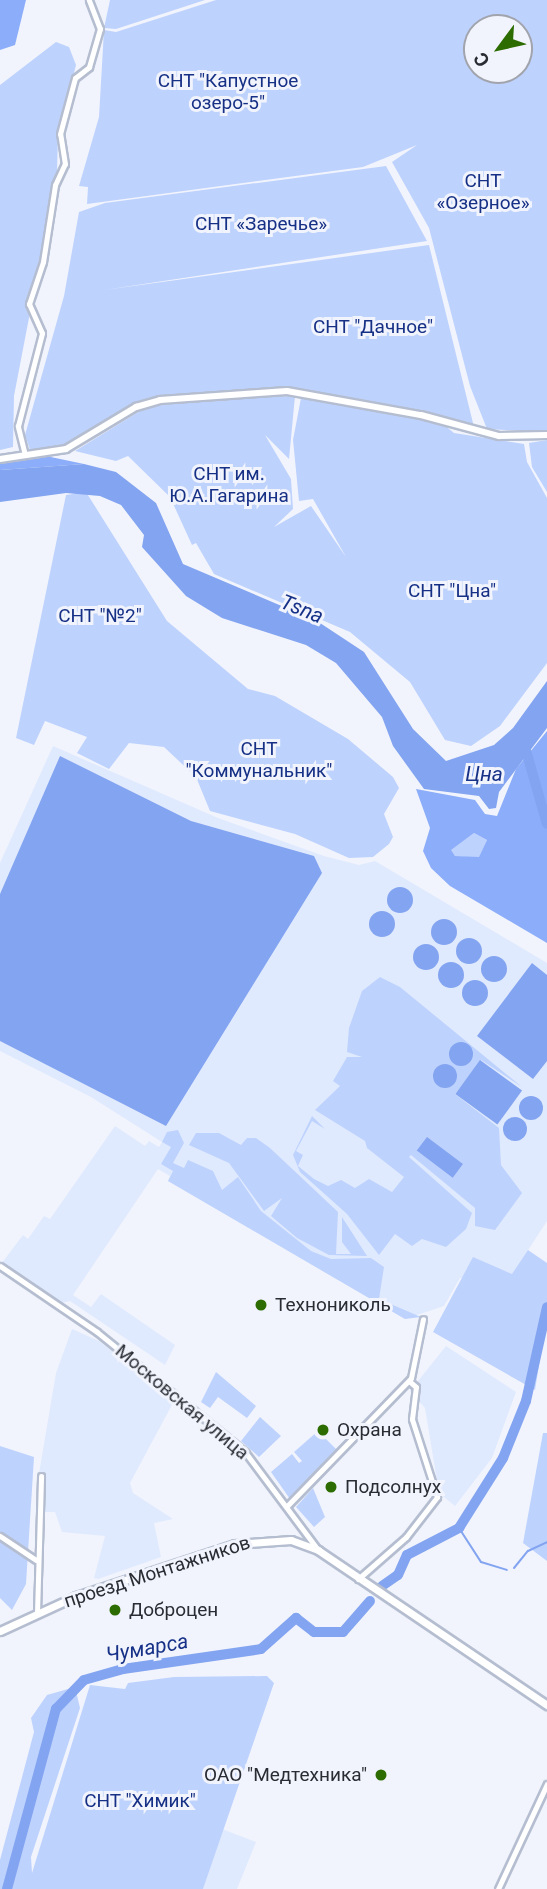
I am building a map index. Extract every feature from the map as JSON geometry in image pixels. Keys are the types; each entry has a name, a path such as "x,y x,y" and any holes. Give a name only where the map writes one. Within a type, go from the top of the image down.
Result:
{"main road":[{"name":"проезд Монтажников","path":"0,1631 37,1613 250,1541 291,1540 318,1550"},
{"name":"Московская улица","path":"318,1550 357,1579 547,1705"}],"street":[{"path":"25,455 18,426 42,333 29,304 43,262 55,185 65,164 60,134 75,78 89,67 100,29 89,0"},
{"path":"0,459 66,449 136,407 160,400 287,391 350,400 499,436 547,435"},
{"name":"Московская улица","path":"0,1266 191,1406 245,1452 318,1550"},
{"path":"287,1506 409,1381 421,1351 423,1319"},
{"path":"357,1579 406,1537 437,1497 412,1419 416,1387 409,1381"},
{"path":"37,1613 36,1560 41,1476"},
{"path":"0,1536 36,1560"},
{"path":"498,1889 547,1784"}],"shaded area":[{"path":"0,0 26,0 15,45 0,50"},
{"path":"46,456 84,464 0,470 0,463"},
{"path":"547,731 547,943 450,886 431,868 423,851 430,828 416,789 475,800 485,814 497,816 516,769","holes":["474,833 487,840 479,857 455,856 451,850"]},
{"path":"53,746 218,818 324,856 359,865 375,861 547,963 547,1221 512,1275 460,1278 444,1306 405,1319 168,1181 170,1176 158,1169 73,1295 91,1307 101,1294 175,1345 165,1365 70,1301 61,1303 1,1264 23,1235 28,1239 44,1216 50,1219 115,1126 145,1146 149,1141 159,1147 162,1142 91,1097 0,1051 0,863"},
{"path":"72,1329 99,1341 174,1401 130,1483 133,1493 173,1519 154,1523 161,1557 98,1579 94,1578 105,1536 62,1532 55,1512 45,1512 45,1486 37,1485 56,1373"},
{"path":"446,1346 516,1392 492,1458 455,1506 439,1493 425,1408 410,1391"},
{"path":"222,1829 256,1842 237,1889 203,1889"}],"green space":[{"path":"110,0 205,0 116,29 104,28"},
{"name":"СНТ \"Капустное озеро-5\"","path":"216,0 547,0 547,432 487,429 470,386 429,228 392,162 417,145 363,167 87,204 88,187 79,186 99,117 104,30 116,32"},
{"path":"56,42 69,47 76,65 58,135 57,172 14,396 13,447 0,450 0,85"},
{"name":"СНТ \"Дачное\"","path":"386,166 427,241 104,290 429,245 474,427 290,388 140,402 65,446 30,450 25,435 64,296 79,212 105,203"},
{"path":"295,396 289,459 265,435 291,479 293,509 274,527 311,506 346,557 313,499 299,501 293,440 301,398 340,402 443,424 454,433 524,444 527,462 547,498 547,663 500,726 471,746 445,740 410,682 350,632 214,574 196,543 192,545 170,497 128,456 116,461 75,451 145,408 198,399"},
{"path":"547,440 547,492 532,467 529,443"},
{"name":"СНТ \"Коммунальник\"","path":"86,492 167,621 248,689 275,696 348,739 393,777 399,788 384,814 393,837 389,844 373,857 349,858 295,834 210,811 196,777 164,747 129,743 109,769 77,753 87,737 45,721 34,745 16,738 66,495"},
{"path":"474,833 487,840 479,858 455,856 450,850"},
{"path":"380,977 400,987 522,1087 481,1060 455,1094 499,1128 501,1165 522,1193 495,1230 475,1226 475,1208 411,1155 409,1157 472,1213 466,1229 446,1247 422,1239 412,1246 395,1234 379,1255 347,1214 300,1172 293,1155 312,1116 325,1129 312,1121 296,1151 303,1155 298,1166 314,1179 328,1186 341,1180 355,1188 369,1179 392,1192 404,1177 367,1148 365,1141 315,1110 340,1086 333,1081 347,1057 362,1057 347,1052 349,1028 362,991"},
{"path":"178,1130 184,1143 173,1163 184,1168 188,1160 213,1171 222,1190 238,1177 261,1211 311,1251 331,1259 371,1258 384,1267 379,1299 421,1317 405,1319 168,1181 173,1171 161,1164 171,1147 162,1142 167,1132"},
{"path":"196,1133 219,1133 241,1145 247,1138 256,1138 270,1148 338,1212 336,1254 351,1254 342,1242 342,1217 367,1256 329,1255 297,1238 271,1216 282,1198 264,1211 229,1163 189,1145"},
{"path":"528,1250 547,1263 547,1316 535,1390 433,1332 473,1257 512,1274"},
{"path":"216,1372 256,1406 247,1418 218,1397 210,1408 201,1402"},
{"path":"376,1408 379,1410 290,1499 271,1472 292,1454 299,1463 302,1461 294,1452 318,1431 336,1449"},
{"path":"260,1417 281,1436 259,1457 241,1441"},
{"path":"543,1433 547,1433 547,1561 523,1543"},
{"path":"0,1446 34,1457 26,1584 12,1610 0,1598"},
{"path":"313,1488 325,1517 314,1527 296,1507"},
{"name":"СНТ \"Химик\"","path":"267,1676 274,1683 203,1889 0,1889 0,1860 34,1732 31,1718 47,1695 75,1687 80,1708 31,1857 32,1873 90,1685 125,1689 128,1683 174,1677"}],"water":[{"name":"Цна","path":"84,464 116,472 156,503 183,564 317,621 364,652 413,729 446,761 494,745 513,728 547,681 547,728 499,792 496,808 489,809 479,796 424,789 393,746 382,717 336,663 306,645 222,618 186,596 142,547 144,535 121,505 100,496 66,493 0,502 0,470"},
{"path":"60,756 191,821 314,856 322,873 166,1126 0,1041 0,894"},
{"path":"400,887 409,891 413,900 409,909 400,913 391,909 387,900 391,891"},
{"path":"382,911 391,915 395,924 391,933 382,937 373,933 369,924 373,915"},
{"path":"444,919 453,923 457,932 453,941 444,945 435,941 431,932 435,923"},
{"path":"469,938 478,942 482,951 478,960 469,964 460,960 456,951 460,942"},
{"path":"426,944 435,948 439,957 435,966 426,970 417,966 413,957 417,948"},
{"path":"494,956 503,960 507,969 503,978 494,982 485,978 481,969 485,960"},
{"path":"451,962 460,966 464,975 460,984 451,988 442,984 438,975 442,966"},
{"path":"532,963 547,975 547,1061 533,1079 477,1036"},
{"path":"475,980 484,984 488,993 484,1002 475,1006 466,1002 462,993 466,984"},
{"path":"461,1042 470,1045 473,1054 470,1063 461,1066 452,1063 449,1054 452,1045"},
{"path":"480,1060 522,1091 497,1125 455,1094"},
{"path":"445,1064 454,1067 457,1076 454,1085 445,1088 436,1085 433,1076 436,1067"},
{"path":"531,1096 542,1103 543,1108 536,1119 531,1120 520,1113 519,1108 526,1097"},
{"path":"515,1117 526,1124 527,1129 520,1140 515,1141 504,1134 503,1129 510,1118"},
{"path":"427,1137 463,1164 453,1178 417,1151"}],"waterway":[{"path":"523,740 547,824"},
{"name":"Чумарса","path":"382,1586 398,1575 407,1555 459,1528 503,1458 526,1401 547,1307"},
{"path":"459,1528 481,1562 507,1570"},
{"path":"514,1568 528,1551 547,1542"},
{"name":"Чумарса","path":"7,1889 56,1709 84,1680 123,1669 261,1649 296,1618 314,1632 343,1632 370,1601"}],"place":[{"name":"Технониколь","path":"261,1305"},
{"name":"Охрана","path":"323,1430"},
{"name":"Подсолнух","path":"331,1487"},
{"name":"Доброцен","path":"115,1610"},
{"name":"ОАО \"Медтехника\"","path":"381,1775"}],"park label":[{"name":"СНТ «Озерное»","path":"483,192"},
{"name":"СНТ «Заречье»","path":"261,224"},
{"name":"СНТ им. Ю.А.Гагарина","path":"229,485"},
{"name":"СНТ \"Цна\"","path":"452,591"},
{"name":"СНТ \"№2\"","path":"100,616"}],"water label":[{"name":"Tsna","path":"302,609"}]}
